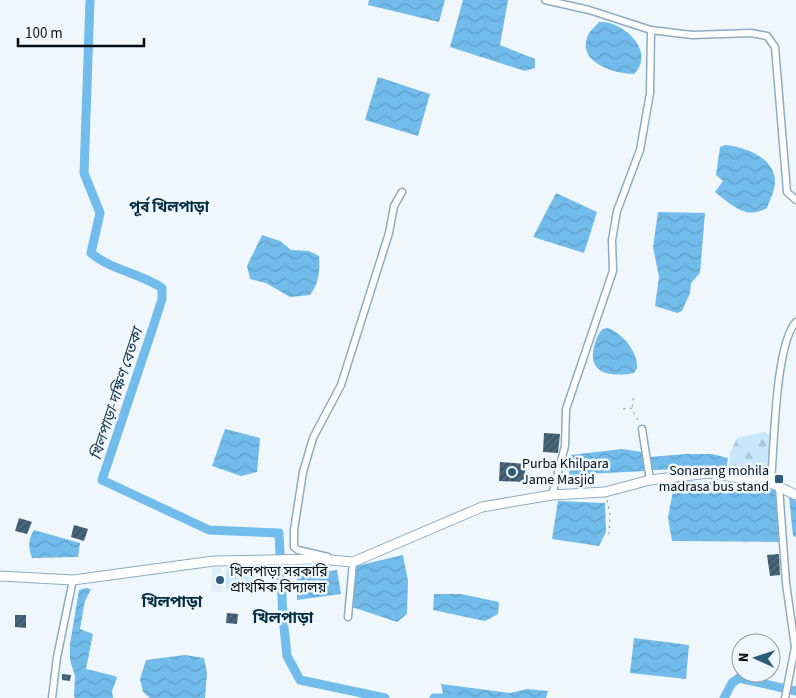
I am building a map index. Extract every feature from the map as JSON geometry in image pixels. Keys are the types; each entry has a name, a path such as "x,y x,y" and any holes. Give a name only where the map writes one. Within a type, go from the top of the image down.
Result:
{"street":[{"path":"545,0 589,10 651,30 692,35 751,33 767,36 775,47 787,192 796,200"},
{"path":"552,495 565,446 566,409 612,271 612,240 616,211 640,150 650,93 651,30"},
{"path":"331,560 323,555 298,550 294,547 294,530 303,472 313,438 340,385 389,233 394,206 402,192"},
{"path":"785,697 795,647 775,485 781,364 789,336 796,322"},
{"path":"642,429 650,480"},
{"path":"0,576 73,580 214,561 319,559 353,562 482,507 552,495 605,492 650,480 709,473 775,485 796,495"},
{"path":"348,617 353,562"},
{"path":"52,698 57,657 73,580"}],"path":[{"path":"634,394 632,408 642,429"},
{"path":"623,409 632,408"},
{"path":"605,492 610,515 609,534"}],"shaded area":[{"path":"222,567 222,592 211,591 212,568"}],"green space":[{"path":"764,432 772,436 769,479 729,472 730,453 737,438"},
{"path":"251,567 252,590 226,590 226,568"}],"water":[{"path":"369,0 445,0 439,22 368,5"},
{"path":"463,0 508,0 500,45 535,59 535,68 525,71 450,47"},
{"path":"599,22 618,26 634,39 642,56 640,65 634,74 609,69 593,60 588,54 586,47 588,36"},
{"path":"378,77 430,94 418,136 365,120"},
{"path":"725,145 749,151 770,166 775,185 767,208 759,211 745,212 733,206 715,192 723,181 716,175 720,147"},
{"path":"556,193 597,212 584,253 533,237"},
{"path":"658,212 705,213 700,273 691,283 690,293 682,311 677,313 655,306 659,277 653,247"},
{"path":"262,235 280,241 291,250 309,251 319,256 318,277 310,295 290,297 266,283 250,279 247,266"},
{"path":"608,328 624,339 632,350 637,362 637,368 634,373 610,374 598,369 594,363 593,356 596,339 603,329"},
{"path":"225,429 260,438 257,472 241,476 212,466"},
{"path":"622,449 642,452 645,456 645,471 569,475 571,455"},
{"path":"712,454 728,458 726,471 711,468 652,470 650,457"},
{"path":"675,481 728,483 775,490 779,542 672,541 668,517"},
{"path":"789,497 796,501 796,537 793,536"},
{"path":"558,501 605,503 606,532 599,546 552,539"},
{"path":"34,530 80,543 78,557 32,558 29,544"},
{"path":"403,555 408,581 407,614 397,622 352,607 356,566"},
{"path":"337,570 341,594 297,600 297,576"},
{"path":"91,589 85,601 80,629 93,634 86,669 117,678 112,691 113,698 75,698 74,696 75,676 70,660 70,644 79,590"},
{"path":"434,594 461,594 499,602 498,614 485,621 433,610"},
{"path":"634,638 689,645 686,679 630,673"},
{"path":"185,655 204,658 207,673 205,698 150,698 143,692 140,679 146,660"},
{"path":"441,684 510,693 527,689 548,691 546,698 444,698"}],"building":[{"path":"544,433 560,434 558,453 543,452"},
{"name":"Purba Khilpara Jame Masjid","path":"500,462 526,464 524,482 499,481"},
{"path":"19,518 32,522 27,534 15,531"},
{"path":"74,525 88,529 84,541 71,537"},
{"path":"779,554 780,575 770,576 767,555"},
{"path":"227,613 238,614 237,624 226,623"},
{"path":"15,615 26,615 26,628 15,627"},
{"path":"62,674 71,675 70,681 62,680"}],"waterway":[{"name":"খিলপাড়া-দক্ষিণ বেতকা","path":"90,0 84,173 100,213 91,253 107,264 162,288 162,299 102,480 209,530 279,533 283,618 287,656 300,680 385,698"},
{"path":"724,698 732,683 739,678 796,691"},
{"name":"খিলপাড়া-দক্ষিণ বেতকা","path":"434,698 454,698"}],"place":[{"name":"Purba Khilpara Jame Masjid","path":"512,472"},
{"name":"Sonarang mohila madrasa bus stand","path":"779,479"},
{"name":"খিলপাড়া সরকারি প্রাথমিক বিদ্যালয়","path":"220,580"}],"district":[{"name":"পূর্ব খিলপাড়া","path":"169,207"},
{"name":"খিলপাড়া","path":"172,602"},
{"name":"খিলপাড়া","path":"283,618"}]}
